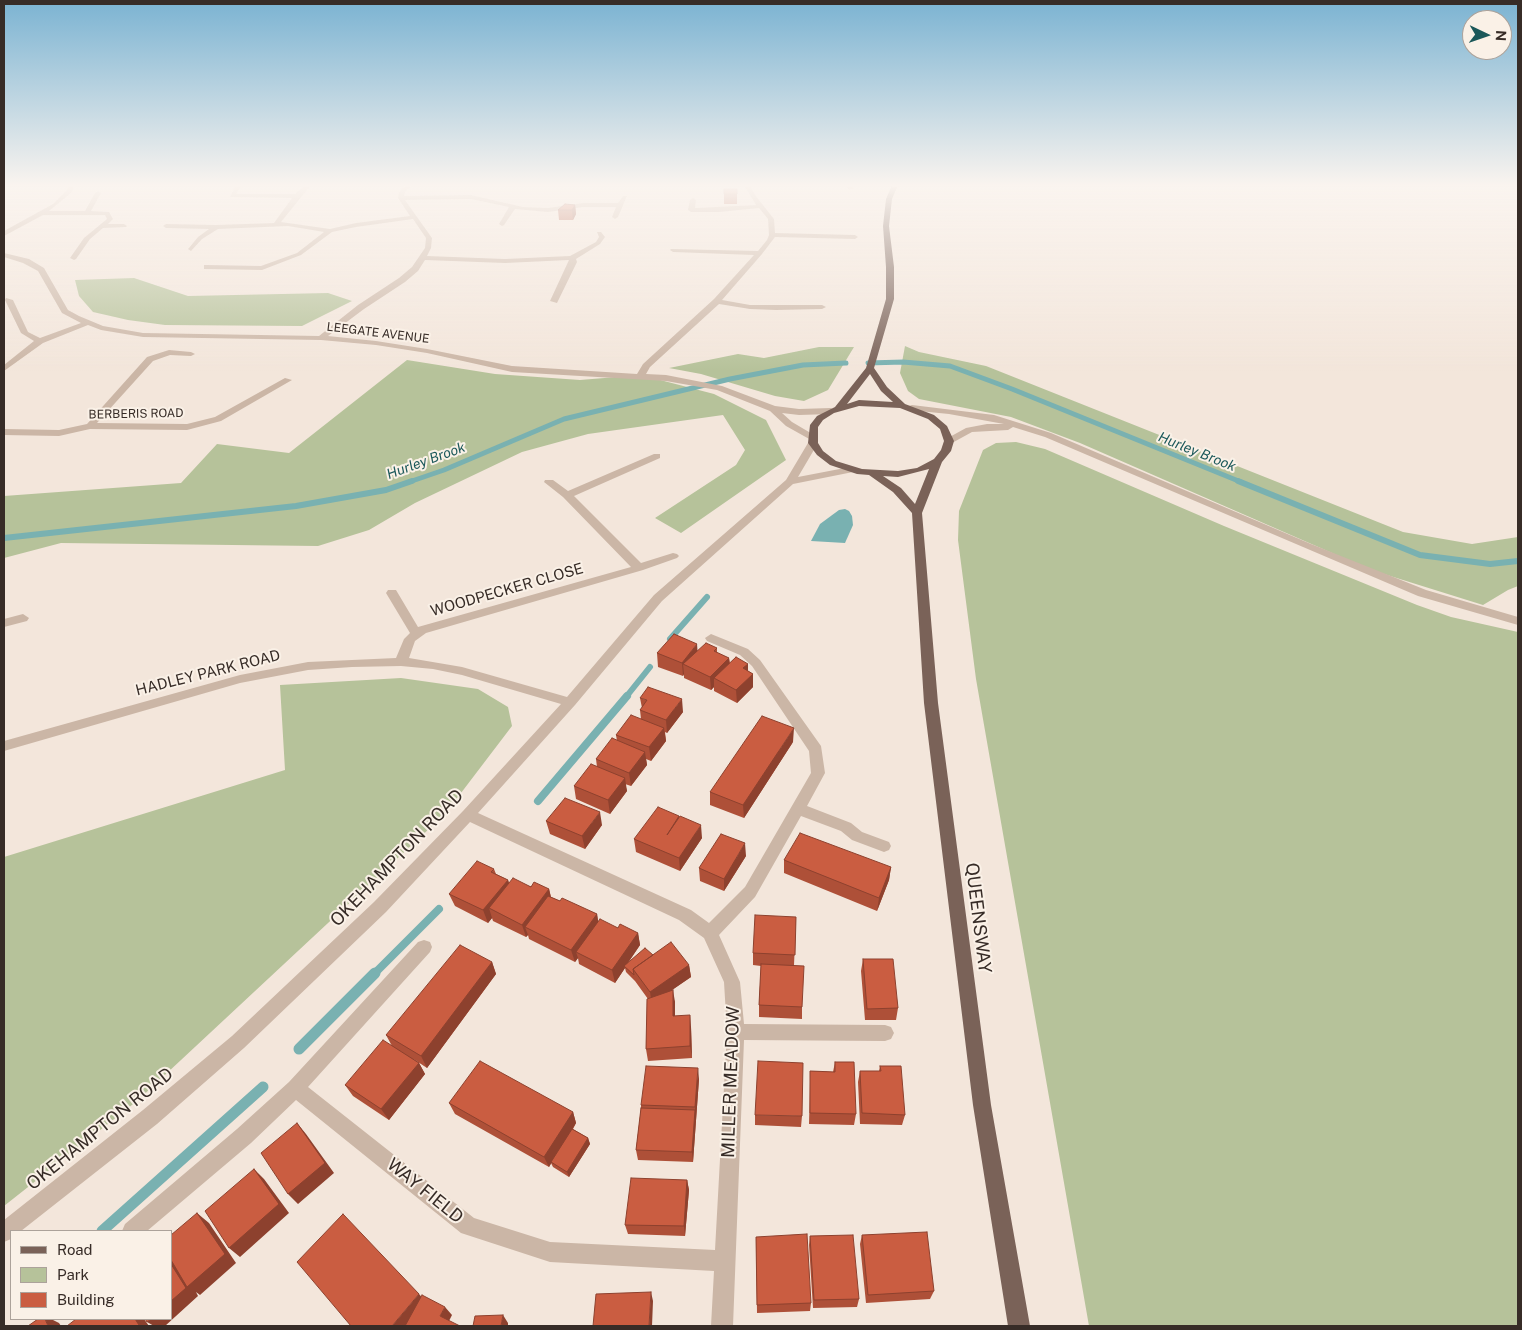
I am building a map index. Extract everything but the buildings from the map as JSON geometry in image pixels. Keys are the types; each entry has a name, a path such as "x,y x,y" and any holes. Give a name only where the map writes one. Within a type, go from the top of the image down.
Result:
{"main road":[{"path":"835,409 871,364 890,298 888,247"},
{"path":"871,364 884,389 902,406"},
{"path":"873,474 897,490 917,513 938,461 946,451 949,440 944,428 931,417 912,408 880,403 859,404 835,409 820,418 813,427 812,440 820,453 833,463 850,470 873,474 898,474 920,470 938,461"},
{"name":"QUEENSWAY","path":"917,513 931,703 982,1105 1018,1326"}],"street":[{"path":"74,258 81,247"},
{"path":"207,267 262,268 299,254 308,247"},
{"path":"321,338 415,269 424,258 428,247"},
{"path":"424,258 505,261 572,258 591,247"},
{"path":"641,375 646,366 717,301 764,247"},
{"path":"673,250 760,253"},
{"name":"LEEGATE AVENUE","path":"4,255 26,261 41,270 65,311 101,328 143,335 321,338 427,351 512,369 641,375 695,382 715,387 772,409 800,412 835,409"},
{"path":"554,301 573,262 572,258"},
{"path":"9,300 25,333 40,341"},
{"path":"717,301 776,308 822,307"},
{"path":"4,368 40,341 87,323"},
{"path":"90,426 150,359 169,352 191,354"},
{"name":"BERBERIS ROAD","path":"4,432 59,433 90,426 187,426 218,419 288,380"},
{"path":"912,408 949,411 994,418 1048,435 1422,593 1518,621"},
{"name":"LEEGATE AVENUE","path":"772,409 812,440"},
{"path":"949,440 969,430 1018,426"},
{"name":"OKEHAMPTON ROAD","path":"4,1232 150,1117 238,1042 380,907 570,702 658,598 790,482 812,440"},
{"path":"567,495 657,456"},
{"name":"OKEHAMPTON ROAD","path":"790,482 850,470"},
{"path":"549,482 567,495 639,568"},
{"name":"WOODPECKER CLOSE","path":"401,662 410,639 422,630 639,568 673,556"},
{"path":"392,593 416,633"},
{"path":"4,623 23,618"},
{"path":"468,814 685,915 710,933 750,892 818,773 816,750 756,663 744,652 711,638"},
{"name":"HADLEY PARK ROAD","path":"4,746 240,679 280,671 352,663 401,662 462,671 570,702"},
{"path":"799,809 846,827 857,836 884,846"},
{"name":"MILLER MEADOW","path":"710,933 732,982 736,1032 722,1326"},
{"path":"133,1230 244,1136 295,1088 424,947"},
{"path":"736,1032 885,1034"},
{"name":"WAY FIELD","path":"295,1088 468,1226 550,1252 724,1261"}],"green space":[{"path":"134,278 188,296 328,293 352,301 302,326 165,325 128,320 93,312 79,296 75,280"},
{"path":"905,346 919,352 986,366 1403,532 1472,544 1518,537 1518,586 1483,605 1371,570 1080,443 1011,417 919,399 908,391 900,373"},
{"path":"819,347 854,347 828,390 804,401 775,396 701,374 669,368 738,354 764,358"},
{"path":"407,360 495,374 580,380 641,375 714,394 766,420 786,460 681,533 655,518 736,465 745,450 723,415 588,434 522,452 415,503 369,530 318,546 61,543 4,558 4,496 181,483 217,444 289,453"},
{"path":"1016,442 1045,449 1224,526 1417,605 1451,617 1518,632 1518,1326 1089,1326 976,679 958,540 959,511 983,450 996,443"},
{"path":"401,678 478,689 508,707 512,726 445,814 137,1101 4,1206 4,857 285,770 280,685"}],"water":[{"path":"845,509 852,516 853,525 845,543 811,541 820,524 839,510"}],"waterway":[{"name":"Hurley Brook","path":"868,363 903,362 950,366 1012,389 1241,482"},
{"name":"Hurley Brook","path":"409,482 444,470 564,419 730,379 803,365 846,363"},
{"name":"Hurley Brook","path":"4,538 296,506 386,490 412,481"},
{"name":"Hurley Brook","path":"1238,481 1420,555 1490,564 1518,561"},
{"path":"670,639 707,597"},
{"path":"626,697 650,667"},
{"path":"538,801 627,696"},
{"path":"299,1049 439,909"},
{"path":"103,1230 263,1087"}]}
